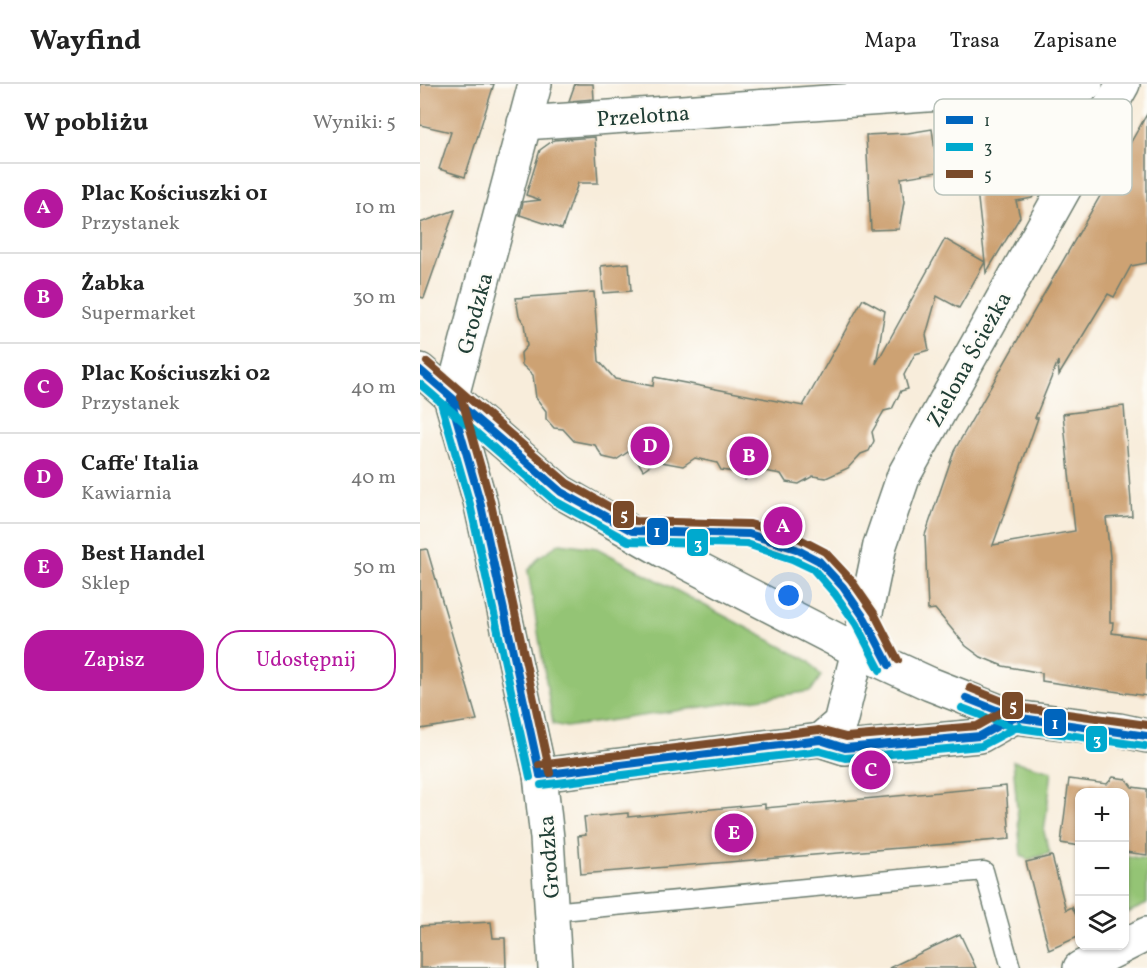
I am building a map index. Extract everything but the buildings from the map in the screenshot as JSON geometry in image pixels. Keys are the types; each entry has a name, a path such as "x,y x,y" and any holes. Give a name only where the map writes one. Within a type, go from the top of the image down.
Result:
{"street":[{"name":"Grodzka","path":"535,84 451,400 480,501 540,775 555,968"},
{"name":"Przelotna","path":"524,123 1086,84"},
{"name":"Zielona Ścieżka","path":"1116,99 1124,84"},
{"name":"Zielona Ścieżka","path":"820,740 840,723 880,545 904,475 1062,195"},
{"path":"420,370 451,400 561,492 666,552 858,651 1014,717 1119,730 1147,736"},
{"path":"540,775 820,740 845,748 980,736 1014,717"},
{"path":"1080,968 1147,934"}],"lane":[{"path":"632,531 749,534 773,540 819,561 843,587 865,619 889,665"},
{"path":"551,912 984,871 1011,968"}],"green space":[{"path":"560,543 597,548 809,661 821,676 811,691 566,727 553,724 528,571 539,557"},
{"path":"1013,761 1052,771 1044,832 1050,853 1027,860 1025,856 1021,856"},
{"path":"1129,857 1147,859 1147,904 1129,912"}],"transit line":[{"name":"5","path":"427,362 567,483 635,521 750,524 800,539 825,552 851,580 874,613 898,660"},
{"name":"1","path":"420,370 561,492 632,531 749,534 796,549 819,561 843,587 865,619 889,665"},
{"name":"3","path":"420,384 555,501 628,541 747,544 792,559 813,569 835,594 856,624 880,670"},
{"name":"5","path":"461,397 490,499 550,773"},
{"name":"1","path":"451,400 480,501 540,775"},
{"name":"3","path":"441,403 470,504 530,777"},
{"name":"5","path":"970,688 1017,707 1147,725"},
{"name":"1","path":"966,698 1014,717 1147,736"},
{"name":"3","path":"962,708 1012,727 1145,746"},
{"name":"5","path":"539,765 819,730 846,737 977,726 1009,708"},
{"name":"1","path":"540,775 820,740 845,748 980,736 1014,717"},
{"name":"3","path":"541,785 819,751 845,758 981,746 1019,726"}],"place":[{"name":"Caffe' Italia","path":"650,446"},
{"name":"Żabka","path":"749,456"},
{"name":"Plac Kościuszki 01","path":"783,526"},
{"name":"Plac Kościuszki 02","path":"871,770"},
{"name":"Best Handel","path":"734,833"}]}
